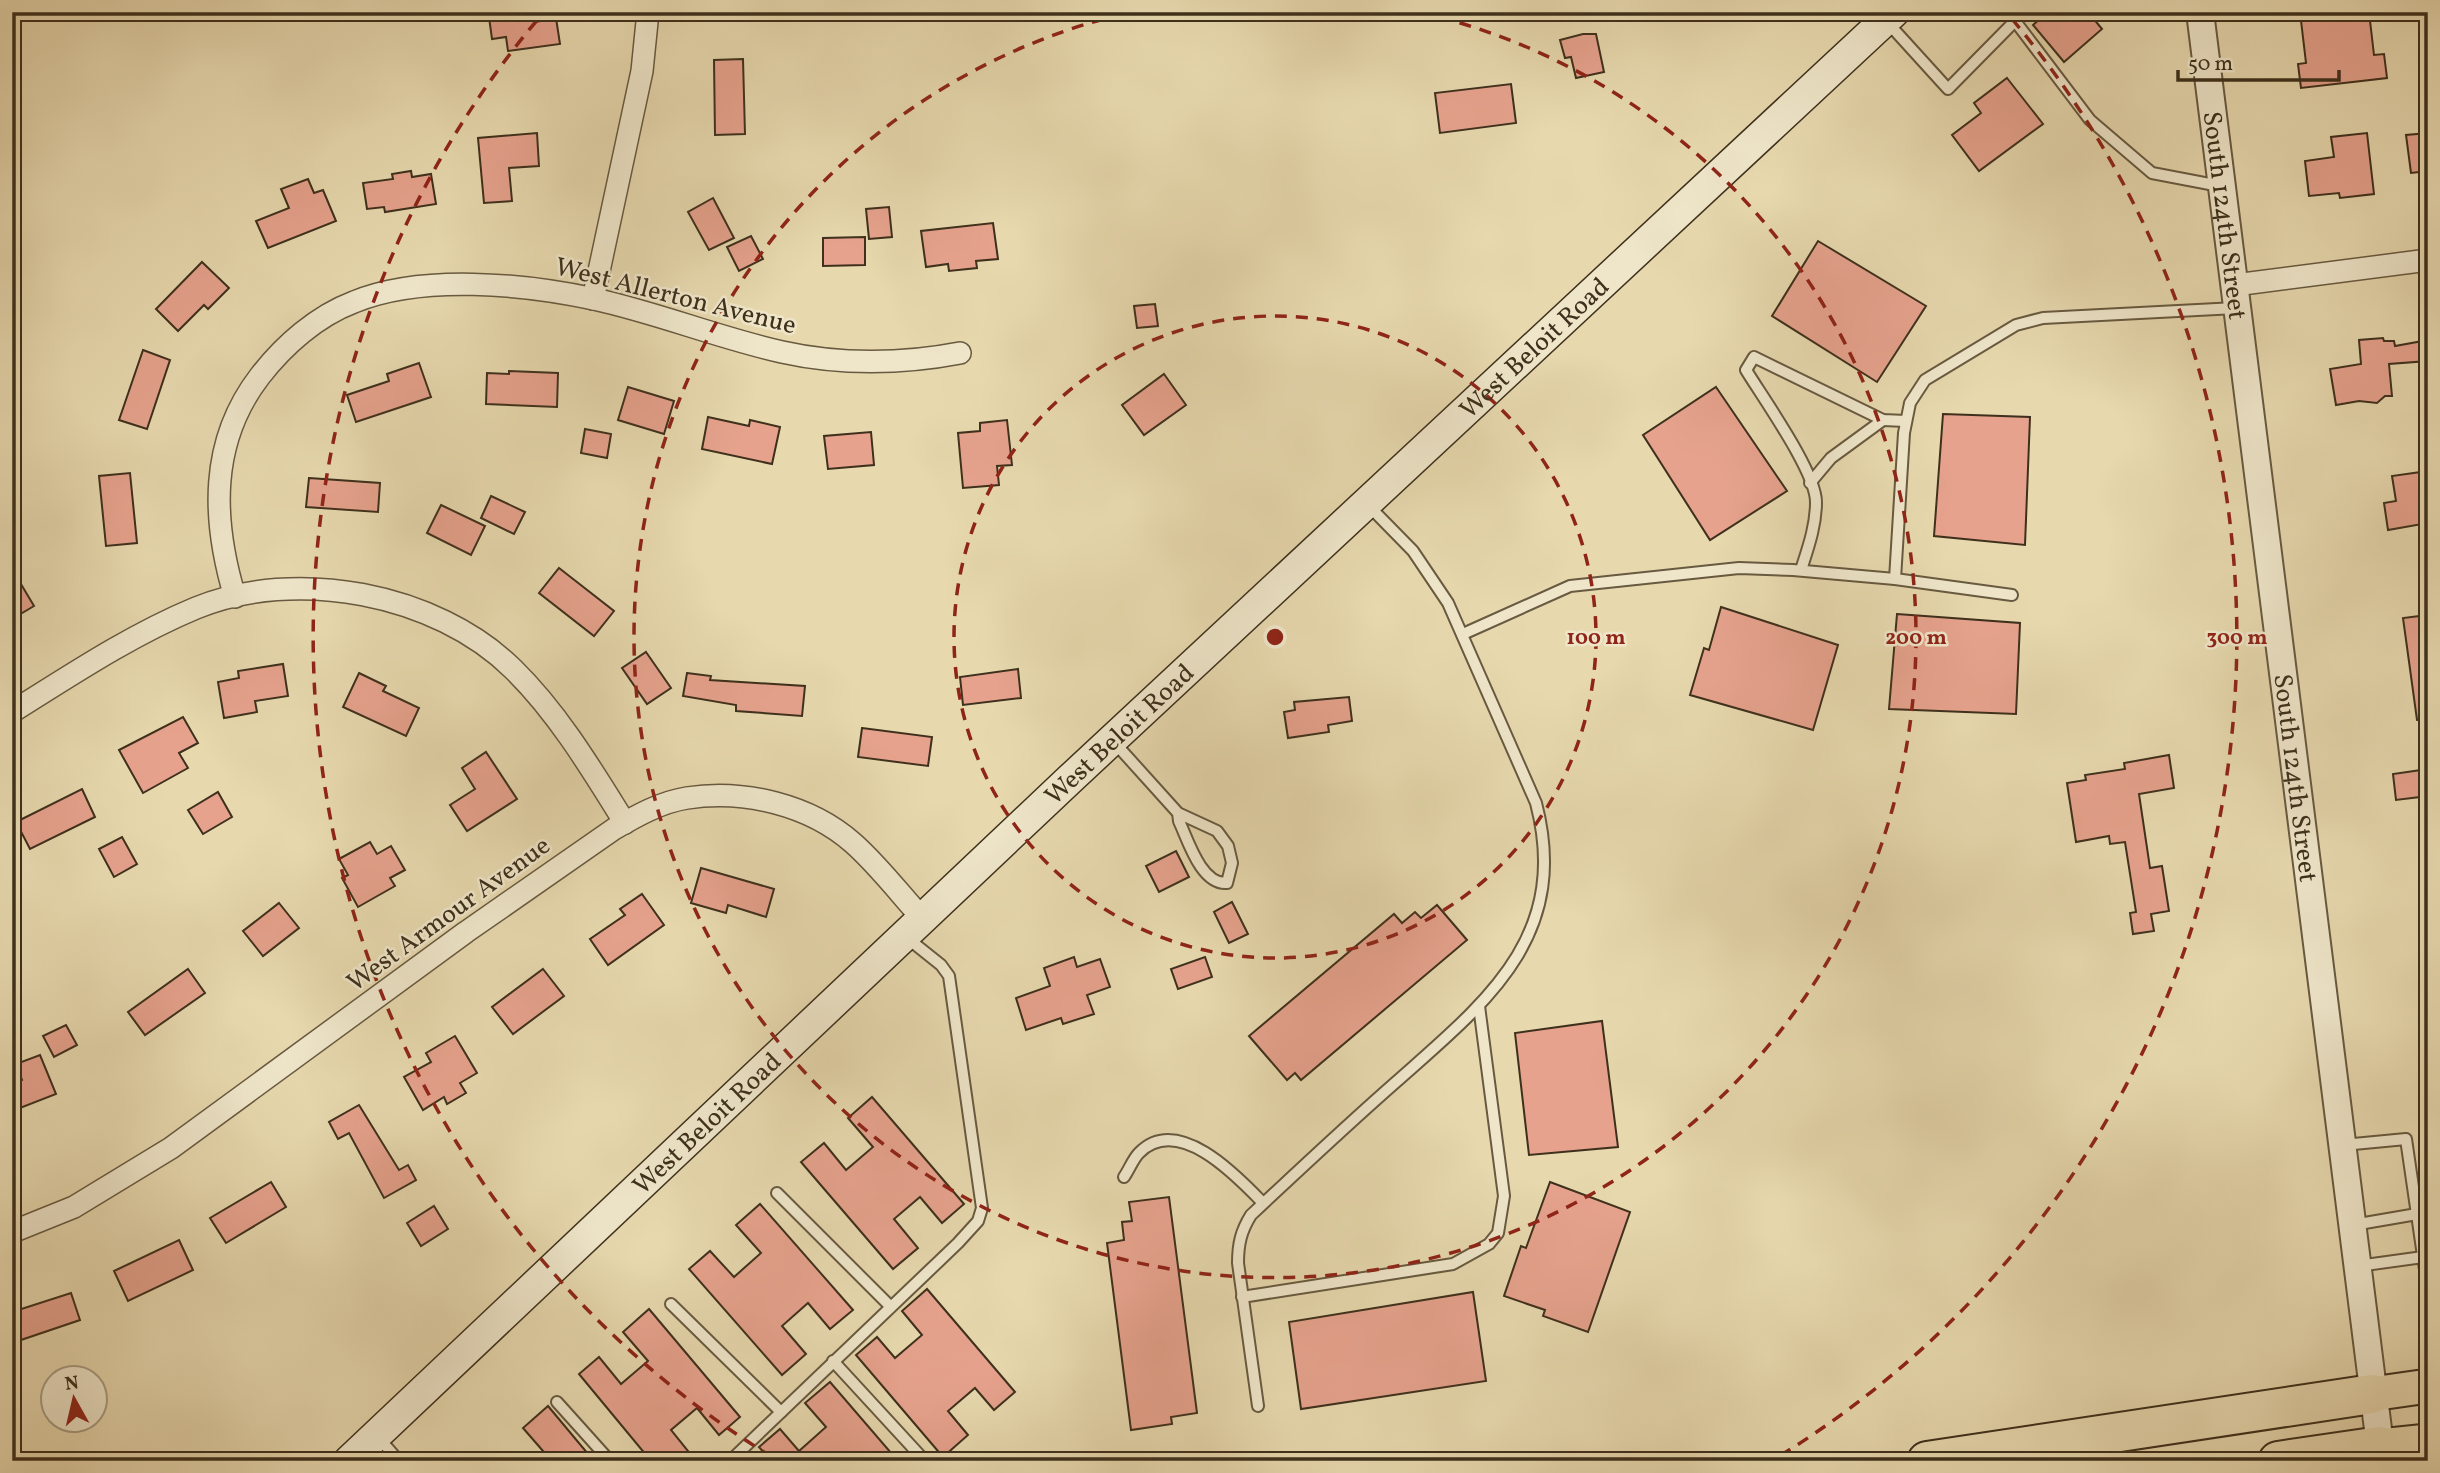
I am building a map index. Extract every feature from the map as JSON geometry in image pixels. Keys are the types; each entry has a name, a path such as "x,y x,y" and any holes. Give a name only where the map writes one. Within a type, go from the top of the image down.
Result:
{"highway":[{"path":"1927,1461 2372,1394"},
{"path":"2278,1461 2381,1453"}],"main road":[{"name":"West Beloit Road","path":"349,1461 1112,740 1889,16"},
{"path":"2372,1394 2428,1386"},
{"path":"2381,1453 2428,1441"}],"street":[{"path":"593,299 642,71 648,12"},
{"name":"South 124th Street","path":"2200,12 2381,1453"},
{"path":"2237,296 2428,260"},
{"name":"West Allerton Avenue","path":"235,597 219,523 221,458 237,413 251,387 274,357 295,338 343,307 397,291 497,286 593,299 797,355 836,360 886,361 960,353"},
{"path":"12,712 153,628 198,608 235,597 286,588 341,590 386,600 456,630 498,656 531,688 625,823"},
{"name":"West Armour Avenue","path":"12,1232 74,1207 171,1148 466,932 625,823 688,798 728,796 781,804 807,813 854,844 913,927"}],"lane":[{"path":"1889,16 1948,89 2015,22 2090,120 2152,173 2223,187"},
{"path":"1895,579 1906,421 1910,403 1925,380 2016,325 2043,318 2237,296"},
{"path":"1801,570 1813,531 1816,499 1800,458 1746,370 1754,357 1883,419 1906,421"},
{"path":"1810,483 1831,458 1883,419"},
{"path":"1258,1406 1242,1297 1238,1243 1247,1221 1263,1203 1479,1006 1524,950 1543,891 1545,858 1542,828 1528,781 1462,634 1434,578 1413,551 1367,503"},
{"path":"1462,634 1570,586 1739,568 1801,570 1895,579 2012,595"},
{"path":"1112,740 1178,813 1217,831 1228,846 1232,863 1227,883 1219,883 1209,878 1179,821 1178,813"},
{"path":"730,1461 972,1228 982,1208 983,1198 949,976 913,927"},
{"path":"1242,1297 1453,1264 1469,1257 1493,1239 1502,1220 1504,1196 1479,1006"},
{"path":"2343,1145 2406,1139 2428,1290"},
{"path":"1124,1177 1139,1153 1154,1145 1173,1141 1203,1150 1230,1168 1263,1203"},
{"path":"777,1193 890,1306"},
{"path":"2353,1225 2417,1214"},
{"path":"2358,1266 2423,1257"},
{"path":"671,1304 780,1412"},
{"path":"833,1362 925,1461"},
{"path":"557,1402 610,1461"},
{"path":"376,1435 399,1461"}],"building":[{"path":"501,12 533,12 535,22 556,18 560,44 508,51 506,37 492,39 489,17 502,15"},
{"path":"2048,12 2088,12 2102,29 2064,62 2033,25"},
{"path":"2300,12 2369,12 2374,55 2384,54 2387,78 2301,88 2298,64 2306,63"},
{"path":"1583,34 1596,34 1604,72 1576,78 1571,57 1565,58 1560,40"},
{"path":"743,59 745,134 715,135 714,60"},
{"path":"2007,78 2043,124 1979,171 1952,135 1981,113 1974,103"},
{"path":"1511,84 1516,123 1440,133 1435,93"},
{"path":"537,133 539,166 509,168 512,201 484,203 478,138"},
{"path":"2367,133 2374,194 2340,198 2339,193 2309,196 2305,161 2334,157 2331,137"},
{"path":"2428,133 2428,171 2411,173 2406,135"},
{"path":"411,171 412,177 431,174 436,204 385,212 384,207 367,209 363,183 393,179 392,174"},
{"path":"308,179 314,193 323,190 336,221 268,248 256,221 289,208 281,189"},
{"path":"713,198 734,238 709,250 688,212"},
{"path":"889,207 892,237 869,239 866,209"},
{"path":"993,223 998,259 976,261 977,268 949,271 948,264 926,267 921,231"},
{"path":"751,236 763,259 739,271 727,247"},
{"path":"865,237 865,265 823,266 823,238"},
{"path":"1818,241 1926,306 1877,382 1772,316"},
{"path":"202,262 229,288 208,309 204,305 178,331 156,309"},
{"path":"1155,304 1158,326 1137,328 1134,306"},
{"path":"2383,338 2384,341 2394,341 2395,346 2428,340 2428,361 2389,364 2392,396 2385,396 2377,403 2359,401 2336,405 2330,369 2361,364 2359,340"},
{"path":"143,350 170,360 147,429 119,420"},
{"path":"419,363 431,397 356,422 347,395 389,381 387,374"},
{"path":"509,371 558,373 557,407 486,404 487,373 509,374"},
{"path":"1164,374 1186,405 1144,435 1122,405"},
{"path":"628,387 674,401 664,434 618,420"},
{"path":"1716,387 1787,491 1710,540 1643,435"},
{"path":"1943,414 2030,417 2025,545 1934,536"},
{"path":"708,417 749,426 750,420 780,427 772,464 702,449"},
{"path":"1007,420 1012,465 997,466 999,485 963,488 958,433 980,431 980,423"},
{"path":"585,429 611,434 607,458 581,453"},
{"path":"871,432 874,465 828,469 824,436"},
{"path":"2428,471 2428,523 2388,530 2384,503 2396,501 2392,476"},
{"path":"130,473 137,543 106,546 99,476"},
{"path":"309,478 380,483 378,512 306,507"},
{"path":"491,496 525,512 514,534 481,518"},
{"path":"441,505 485,526 471,555 427,533"},
{"path":"559,568 614,611 594,636 539,593"},
{"path":"12,569 34,606 12,619"},
{"path":"1721,607 1838,645 1813,730 1690,695 1704,648 1709,650"},
{"path":"1897,614 2020,623 2016,714 1889,709"},
{"path":"2428,615 2428,719 2417,720 2403,618"},
{"path":"646,652 671,688 647,704 622,668"},
{"path":"283,664 288,696 255,701 257,712 224,718 218,682 239,678 238,671"},
{"path":"1018,669 1021,698 963,705 960,677"},
{"path":"359,673 386,686 383,691 419,708 406,736 343,707"},
{"path":"687,673 711,676 710,680 805,686 802,716 736,711 736,705 683,696"},
{"path":"1349,697 1352,721 1328,725 1329,732 1288,738 1284,712 1295,710 1294,702"},
{"path":"183,717 198,743 179,753 188,768 143,793 119,750"},
{"path":"862,728 932,737 928,766 858,757"},
{"path":"486,752 517,799 467,831 450,805 475,789 462,768"},
{"path":"2169,755 2174,788 2139,794 2150,868 2162,866 2169,911 2151,914 2154,931 2133,934 2130,913 2136,912 2125,842 2110,844 2109,836 2076,842 2067,783 2086,780 2085,775 2125,769 2124,763"},
{"path":"2428,769 2428,796 2396,800 2393,774"},
{"path":"82,789 95,817 30,849 16,822"},
{"path":"218,792 232,817 203,834 188,810"},
{"path":"122,837 137,864 114,877 99,849"},
{"path":"370,842 377,854 391,846 405,870 390,878 395,886 358,907 342,878 348,875 339,859"},
{"path":"1176,851 1189,877 1159,892 1146,866"},
{"path":"701,868 774,889 766,917 728,905 726,913 691,903"},
{"path":"642,894 664,925 608,965 590,939 625,915 620,909"},
{"path":"1232,902 1248,934 1229,943 1214,912"},
{"path":"279,903 299,928 263,956 243,931"},
{"path":"1437,905 1467,940 1301,1080 1295,1073 1287,1080 1249,1036 1394,914 1402,923 1415,912 1421,918"},
{"path":"1074,957 1077,967 1100,959 1110,987 1087,995 1094,1014 1063,1024 1061,1018 1026,1030 1016,998 1050,986 1044,968"},
{"path":"1205,957 1212,977 1178,989 1171,969"},
{"path":"188,969 205,993 145,1035 128,1012"},
{"path":"543,969 564,996 513,1034 492,1007"},
{"path":"1602,1021 1618,1147 1529,1155 1515,1033"},
{"path":"66,1025 77,1045 54,1057 43,1036"},
{"path":"455,1036 477,1073 460,1083 466,1093 447,1104 444,1097 423,1110 404,1077 431,1062 426,1053"},
{"path":"40,1055 56,1094 20,1108 12,1090 12,1084 22,1080 16,1064"},
{"path":"872,1097 964,1204 942,1223 920,1197 894,1219 918,1248 893,1269 801,1162 824,1143 846,1170 873,1147 848,1118"},
{"path":"359,1105 399,1170 408,1165 416,1180 384,1198 349,1133 338,1139 329,1122"},
{"path":"271,1182 286,1207 226,1243 210,1218"},
{"path":"1550,1182 1630,1212 1588,1332 1543,1316 1545,1310 1504,1296 1521,1246 1526,1248"},
{"path":"1169,1197 1197,1413 1171,1417 1172,1424 1131,1430 1107,1243 1124,1240 1122,1222 1132,1221 1129,1202"},
{"path":"760,1204 853,1310 830,1329 808,1303 782,1326 806,1354 782,1375 689,1269 710,1251 734,1277 761,1253 736,1225"},
{"path":"434,1206 448,1229 421,1246 407,1223"},
{"path":"179,1240 193,1270 128,1301 114,1271"},
{"path":"927,1289 1015,1392 994,1410 975,1388 948,1411 968,1435 943,1457 856,1355 877,1337 895,1358 922,1335 902,1311"},
{"path":"1473,1292 1486,1381 1301,1409 1289,1322"},
{"path":"71,1293 80,1320 12,1343 12,1312"},
{"path":"649,1309 740,1417 719,1435 697,1408 671,1430 696,1461 651,1461 579,1374 599,1357 621,1384 648,1361 623,1332"},
{"path":"830,1382 898,1461 771,1461 759,1447 780,1429 799,1451 826,1427 805,1403"},
{"path":"548,1406 594,1461 531,1461 543,1451 523,1428"}]}
